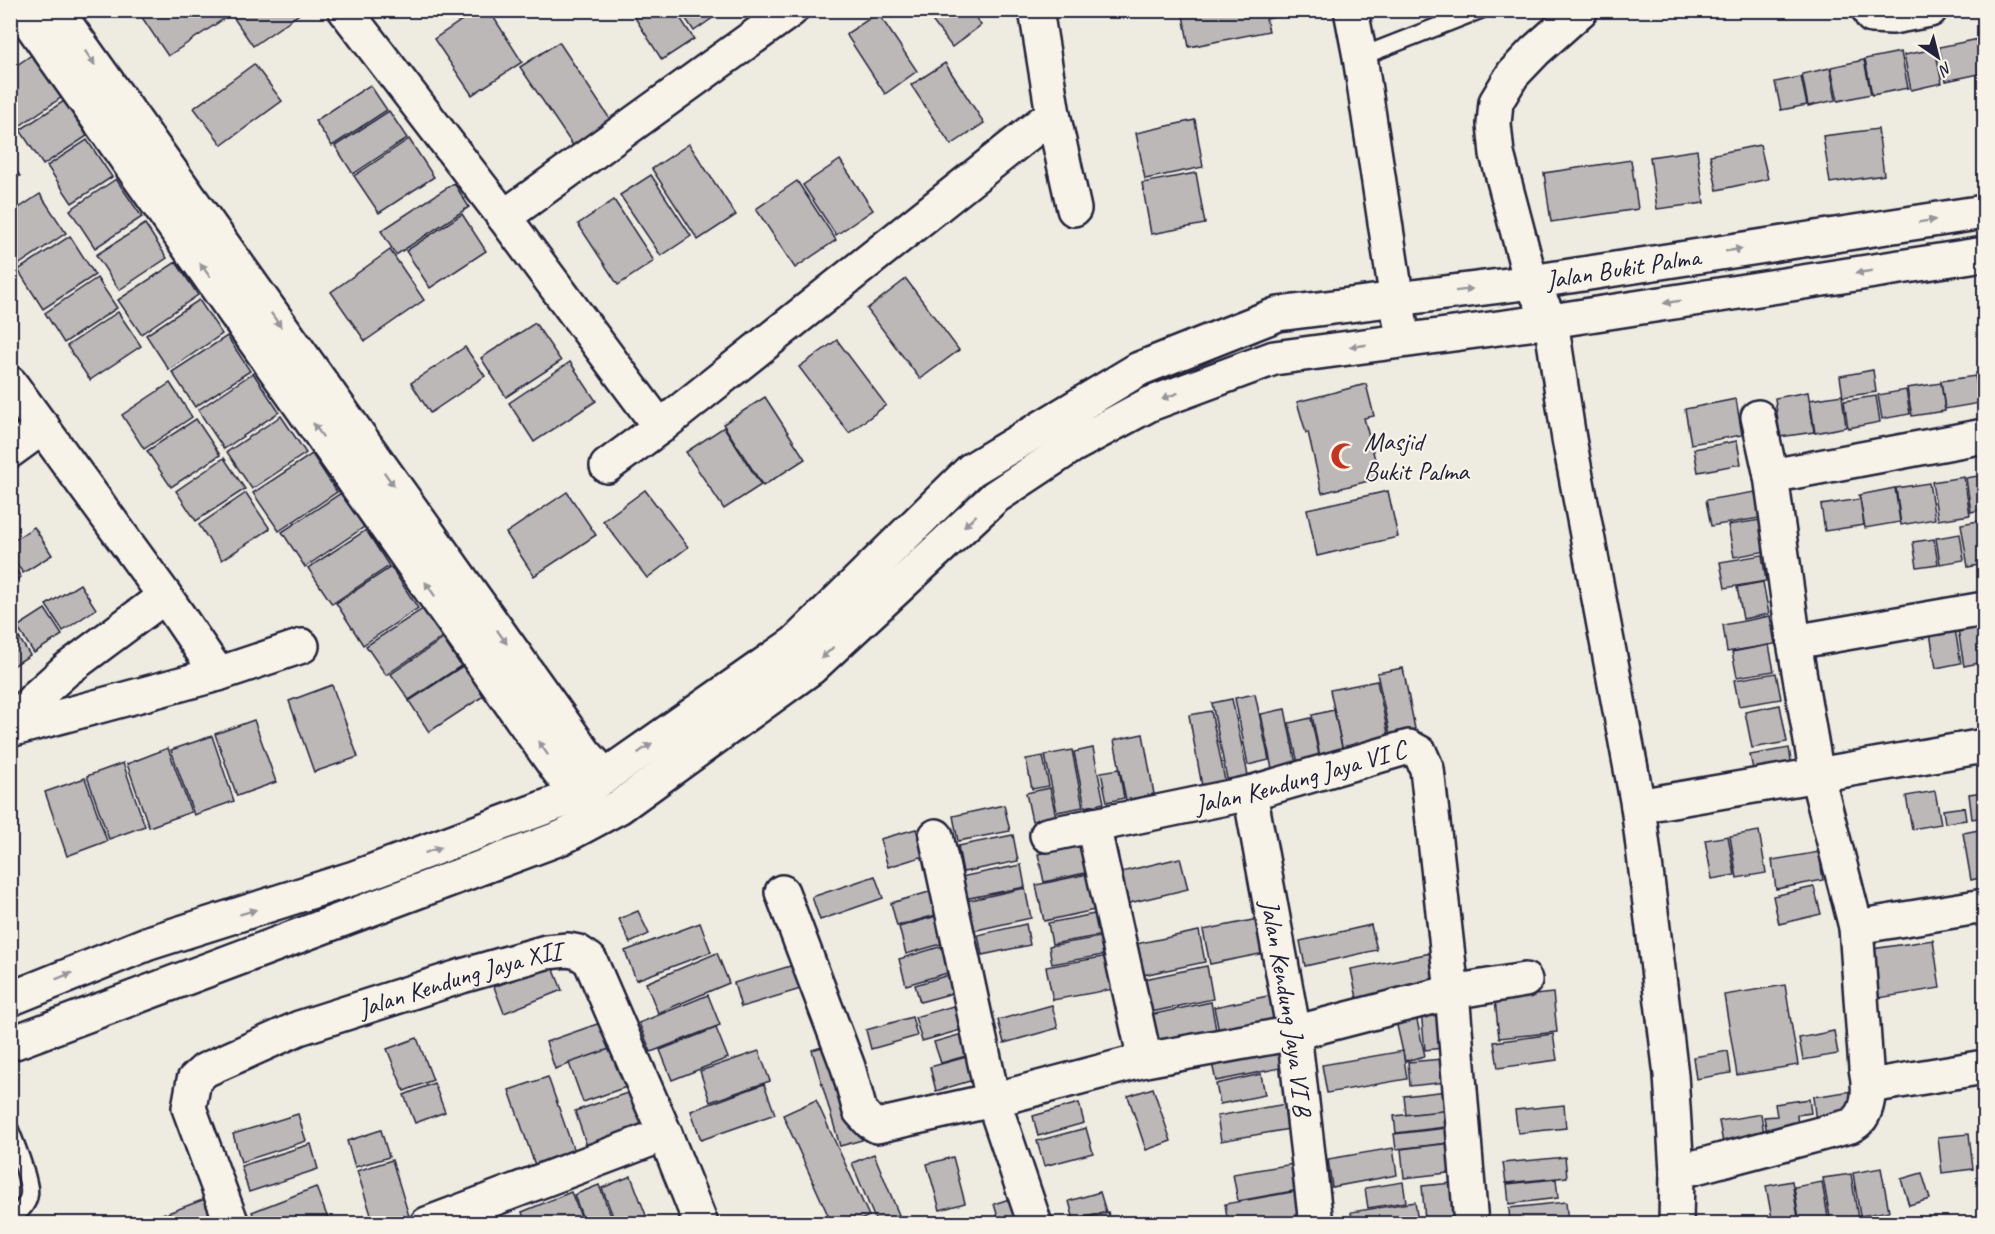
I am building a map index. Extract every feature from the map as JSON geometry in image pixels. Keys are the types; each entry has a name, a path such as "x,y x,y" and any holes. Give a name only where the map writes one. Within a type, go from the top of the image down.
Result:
{"street":[{"path":"21,10 558,770 578,795"},
{"path":"56,10 584,752 605,776"},
{"path":"504,217 791,10"},
{"path":"1036,10 1053,114 1074,209"},
{"path":"1351,10 1359,57 1412,297 1403,340"},
{"name":"Jalan Bukit Palma","path":"1581,10 1520,67 1496,102 1494,124 1497,154 1516,284 1984,212"},
{"path":"1869,10 1872,16 1892,17 1930,10"},
{"path":"348,12 660,427"},
{"path":"607,466 660,427 1053,114"},
{"name":"Jalan Bukit Palma","path":"10,1042 563,837 619,807 811,668 995,497 1072,446 1150,404 1274,358 1551,321 1984,254"},
{"path":"10,999 149,943 354,878 578,795 795,643 971,470 1139,369 1278,314 1516,284 1551,321 1569,439 1638,806 1671,1075 1677,1172 1677,1224"},
{"path":"10,383 165,596 218,674"},
{"path":"1677,1172 1850,1126 1861,1119 1870,1086 1866,1068 1856,927 1817,776 1794,642 1771,476 1758,417"},
{"path":"10,451 43,427"},
{"path":"1771,476 1984,436"},
{"path":"971,470 995,497"},
{"path":"10,726 36,697 66,670 165,596"},
{"path":"1794,642 1984,609"},
{"path":"10,730 218,674 302,646"},
{"path":"1638,806 1984,746"},
{"name":"Jalan Kendung Jaya VI C","path":"1047,835 1250,793 1409,747 1420,753 1427,769 1452,993 1471,1224"},
{"name":"Jalan Kendung Jaya VI B","path":"1250,793 1294,1033 1316,1224"},
{"path":"1093,825 1146,1060"},
{"path":"936,836 993,1100 1035,1224"},
{"path":"354,878 359,913"},
{"path":"782,892 848,1067 860,1111 877,1126 993,1100 1146,1060 1294,1033 1452,993 1525,980"},
{"path":"1856,927 1984,906"},
{"name":"Jalan Kendung Jaya XII","path":"232,1224 189,1108 194,1080 205,1070 299,1028 462,976 546,952 568,950 578,952 590,960 701,1224"},
{"path":"1870,1086 1984,1067"},
{"path":"427,1224 488,1213 665,1134"}],"lane":[{"path":"1359,57 1480,10"},
{"path":"10,1130 30,1190 27,1202 18,1215 10,1218"}],"building":[{"path":"149,10 224,10 228,16 168,56 141,16"},
{"path":"236,10 305,10 253,46 231,14"},
{"path":"477,10 489,10 522,62 472,95 434,39"},
{"path":"630,10 675,10 694,39 662,60"},
{"path":"680,10 724,10 694,31"},
{"path":"924,10 970,10 981,25 952,47"},
{"path":"1182,10 1274,10 1276,17 1266,19 1269,31 1189,47"},
{"path":"878,13 917,71 885,94 846,34"},
{"path":"1984,38 1984,73 1946,81 1939,47"},
{"path":"559,42 614,125 576,150 520,67"},
{"path":"1935,49 1942,83 1911,90 1904,55"},
{"path":"1901,52 1908,88 1872,95 1865,59"},
{"path":"33,54 62,97 15,129 10,123 10,70"},
{"path":"1864,60 1871,94 1838,101 1831,67"},
{"path":"945,63 984,123 951,145 911,85"},
{"path":"254,64 282,101 222,145 194,108"},
{"path":"1830,68 1836,100 1808,106 1802,74"},
{"path":"1801,77 1807,105 1781,110 1775,82"},
{"path":"370,85 387,110 332,146 315,121"},
{"path":"64,101 87,136 43,165 20,130"},
{"path":"389,111 407,138 353,174 335,146"},
{"path":"1195,120 1203,167 1145,179 1136,133"},
{"path":"1878,129 1884,175 1830,183 1823,136"},
{"path":"409,139 434,177 379,213 354,176"},
{"path":"87,140 112,177 72,203 47,166"},
{"path":"689,144 736,215 698,240 652,169"},
{"path":"1760,145 1768,179 1717,190 1710,155"},
{"path":"1697,150 1704,203 1657,209 1650,157"},
{"path":"840,160 873,210 836,235 803,185"},
{"path":"1631,160 1638,209 1551,222 1544,173"},
{"path":"10,162 20,176 10,182"},
{"path":"1196,173 1205,224 1151,234 1142,183"},
{"path":"651,175 691,236 661,256 620,195"},
{"path":"116,179 142,217 95,248 70,210"},
{"path":"797,181 836,240 795,268 756,209"},
{"path":"454,183 469,207 396,255 381,231"},
{"path":"40,194 66,233 15,267 10,260 10,214"},
{"path":"614,200 654,261 618,285 578,224"},
{"path":"462,214 486,251 430,288 406,251"},
{"path":"145,224 167,258 119,290 96,255"},
{"path":"70,236 95,275 43,309 18,270"},
{"path":"390,250 424,300 365,341 331,292"},
{"path":"176,262 198,295 141,334 118,300"},
{"path":"97,278 117,308 64,343 45,313"},
{"path":"906,279 959,350 920,379 867,309"},
{"path":"199,300 222,334 169,370 146,335"},
{"path":"118,312 141,346 90,380 67,346"},
{"path":"535,323 561,361 506,397 481,358"},
{"path":"227,336 250,371 195,407 172,372"},
{"path":"837,340 886,405 849,433 799,367"},
{"path":"465,347 485,376 430,413 411,383"},
{"path":"570,362 596,401 534,442 509,403"},
{"path":"1873,370 1876,392 1843,397 1840,376"},
{"path":"1984,372 1984,400 1980,401 1976,373"},
{"path":"253,373 279,412 224,449 198,410"},
{"path":"1975,376 1980,403 1945,409 1941,381"},
{"path":"170,383 192,417 144,449 122,415"},
{"path":"1941,383 1945,411 1912,416 1907,388"},
{"name":"Masjid Bukit Palma","path":"1366,384 1374,416 1364,418 1380,478 1322,493 1308,432 1306,433 1297,402"},
{"path":"1906,390 1910,414 1882,419 1878,395"},
{"path":"1808,392 1814,432 1780,437 1775,398"},
{"path":"1842,395 1846,427 1815,433 1810,400"},
{"path":"1876,396 1880,422 1848,428 1844,401"},
{"path":"765,397 805,459 763,486 723,424"},
{"path":"1736,399 1742,435 1691,444 1685,409"},
{"path":"281,416 306,453 252,489 227,452"},
{"path":"196,419 220,455 171,487 147,451"},
{"path":"724,427 761,485 724,509 686,452"},
{"path":"1737,441 1741,464 1698,472 1694,449"},
{"path":"312,454 337,492 279,531 253,493"},
{"path":"224,458 245,489 196,521 176,491"},
{"path":"1984,475 1984,509 1971,512 1966,478"},
{"path":"1964,477 1970,515 1938,520 1932,482"},
{"path":"1929,483 1935,519 1901,525 1896,488"},
{"path":"1895,488 1900,522 1865,528 1859,495"},
{"path":"645,490 688,547 647,578 603,521"},
{"path":"1388,491 1398,537 1317,556 1307,509"},
{"path":"567,492 596,535 534,576 506,533"},
{"path":"1755,492 1760,518 1711,526 1706,500"},
{"path":"246,493 270,529 222,560 199,525"},
{"path":"341,493 364,527 305,567 282,532"},
{"path":"1860,499 1864,525 1825,531 1821,505"},
{"path":"1767,519 1772,550 1734,557 1728,525"},
{"path":"1984,520 1984,564 1968,567 1961,524"},
{"path":"34,527 52,555 23,573 10,554 10,543"},
{"path":"366,530 389,566 332,604 308,568"},
{"path":"1960,534 1964,560 1940,564 1936,538"},
{"path":"1934,539 1938,564 1917,567 1913,542"},
{"path":"1762,555 1766,581 1725,588 1720,562"},
{"path":"10,561 21,577 10,584"},
{"path":"391,567 418,608 363,645 336,603"},
{"path":"1763,582 1769,614 1743,619 1737,587"},
{"path":"80,584 96,609 63,631 46,605"},
{"path":"424,608 443,637 386,675 366,646"},
{"path":"45,609 62,635 34,653 17,627"},
{"path":"1770,616 1775,644 1727,652 1723,625"},
{"path":"1980,618 1984,662 1964,666 1957,623"},
{"path":"1954,624 1961,663 1936,668 1929,628"},
{"path":"14,630 30,655 10,668 10,632"},
{"path":"443,639 461,666 409,700 391,674"},
{"path":"1769,645 1774,671 1737,677 1732,652"},
{"path":"464,665 485,695 429,732 409,701"},
{"path":"1403,668 1416,734 1391,740 1377,673"},
{"path":"1776,673 1781,699 1739,706 1734,680"},
{"path":"1377,681 1389,738 1342,747 1330,690"},
{"path":"332,685 358,757 314,772 289,701"},
{"path":"1255,694 1269,760 1248,765 1235,698"},
{"path":"1232,699 1249,780 1228,784 1212,703"},
{"path":"1780,705 1787,742 1752,748 1745,712"},
{"path":"1285,709 1296,764 1272,769 1261,714"},
{"path":"1334,710 1344,757 1321,762 1312,715"},
{"path":"1211,711 1225,781 1202,786 1189,715"},
{"path":"1311,718 1321,764 1299,768 1289,723"},
{"path":"254,720 276,782 237,796 215,734"},
{"path":"1143,734 1154,794 1126,800 1114,740"},
{"path":"212,736 234,801 194,815 171,750"},
{"path":"168,748 191,812 149,827 127,764"},
{"path":"1093,748 1104,803 1085,807 1074,752"},
{"path":"1789,748 1792,767 1754,774 1750,755"},
{"path":"1072,750 1083,807 1057,812 1045,755"},
{"path":"1043,756 1049,786 1032,789 1026,759"},
{"path":"123,763 145,826 109,839 87,776"},
{"path":"1119,769 1124,798 1107,802 1101,772"},
{"path":"85,778 107,841 67,856 45,792"},
{"path":"1050,788 1056,817 1032,821 1026,793"},
{"path":"1935,791 1941,824 1912,829 1906,796"},
{"path":"1984,792 1984,817 1972,819 1969,794"},
{"path":"1004,805 1010,831 958,841 953,816"},
{"path":"1964,807 1966,820 1945,823 1943,810"},
{"path":"916,829 924,856 888,867 880,839"},
{"path":"1984,829 1984,877 1971,880 1963,833"},
{"path":"1759,831 1766,873 1737,878 1730,836"},
{"path":"1013,835 1018,861 963,872 958,846"},
{"path":"1728,836 1735,875 1712,879 1705,840"},
{"path":"1088,843 1094,871 1044,882 1038,854"},
{"path":"1819,852 1823,880 1776,889 1772,860"},
{"path":"1180,858 1188,889 1125,904 1117,873"},
{"path":"1021,865 1025,887 964,899 960,877"},
{"path":"1097,872 1104,908 1044,921 1036,885"},
{"path":"875,876 883,898 820,920 812,897"},
{"path":"1814,887 1821,914 1779,924 1773,896"},
{"path":"1025,888 1031,918 972,931 966,901"},
{"path":"936,890 943,913 897,926 891,903"},
{"path":"638,911 649,934 630,943 619,919"},
{"path":"1100,913 1103,935 1052,944 1048,923"},
{"path":"940,915 948,942 906,954 899,927"},
{"path":"1258,919 1265,953 1210,964 1203,930"},
{"path":"700,923 711,952 636,980 625,951"},
{"path":"1026,924 1030,945 982,955 978,935"},
{"path":"1371,925 1377,950 1305,966 1300,941"},
{"path":"1199,931 1205,962 1143,975 1136,944"},
{"path":"1100,937 1103,955 1052,964 1049,946"},
{"path":"1933,940 1940,988 1879,998 1872,949"},
{"path":"953,943 961,969 906,985 899,959"},
{"path":"1436,952 1444,991 1359,1008 1351,969"},
{"path":"717,953 729,983 658,1013 646,983"},
{"path":"1108,956 1114,989 1053,1000 1046,967"},
{"path":"797,964 804,988 741,1007 734,983"},
{"path":"552,965 562,990 504,1013 494,987"},
{"path":"1207,966 1213,999 1151,1012 1144,979"},
{"path":"952,974 957,992 920,1002 915,985"},
{"path":"1785,985 1798,1065 1737,1075 1724,995"},
{"path":"1553,993 1557,1032 1499,1038 1495,999"},
{"path":"1278,994 1285,1028 1221,1042 1214,1007"},
{"path":"708,995 720,1025 651,1052 639,1023"},
{"path":"1211,1002 1218,1041 1153,1054 1145,1016"},
{"path":"964,1003 971,1027 922,1041 915,1017"},
{"path":"1052,1005 1058,1028 1004,1043 998,1020"},
{"path":"1448,1009 1452,1047 1425,1050 1421,1012"},
{"path":"1416,1016 1425,1056 1405,1061 1396,1021"},
{"path":"912,1017 917,1036 871,1049 866,1030"},
{"path":"603,1022 612,1049 555,1069 546,1042"},
{"path":"716,1028 728,1058 672,1080 660,1050"},
{"path":"973,1031 980,1052 941,1063 934,1042"},
{"path":"1834,1031 1838,1054 1803,1060 1799,1038"},
{"path":"1553,1034 1557,1060 1498,1068 1494,1042"},
{"path":"417,1038 433,1080 404,1091 387,1049"},
{"path":"835,1043 862,1140 840,1146 812,1050"},
{"path":"1285,1044 1290,1066 1216,1081 1211,1059"},
{"path":"621,1045 635,1084 583,1102 569,1063"},
{"path":"759,1051 770,1081 710,1102 700,1071"},
{"path":"1403,1051 1407,1079 1327,1093 1322,1065"},
{"path":"1728,1051 1731,1073 1696,1079 1693,1057"},
{"path":"981,1053 987,1076 936,1091 930,1067"},
{"path":"1455,1058 1457,1081 1410,1086 1408,1062"},
{"path":"1261,1074 1265,1095 1220,1104 1216,1084"},
{"path":"548,1077 576,1157 537,1171 509,1090"},
{"path":"434,1083 445,1112 415,1123 404,1095"},
{"path":"764,1084 775,1114 701,1140 691,1111"},
{"path":"1153,1088 1171,1141 1146,1150 1128,1096"},
{"path":"636,1090 652,1136 591,1158 575,1111"},
{"path":"1456,1090 1457,1110 1406,1115 1404,1096"},
{"path":"1852,1091 1856,1117 1816,1123 1813,1097"},
{"path":"1809,1099 1811,1113 1797,1115 1798,1129 1767,1133 1764,1117 1777,1116 1775,1104"},
{"path":"816,1100 869,1216 852,1224 832,1224 783,1115"},
{"path":"1079,1103 1084,1123 1038,1136 1033,1116"},
{"path":"1291,1103 1295,1128 1221,1141 1217,1116"},
{"path":"1564,1105 1566,1128 1518,1133 1515,1110"},
{"path":"1452,1110 1454,1126 1396,1133 1394,1116"},
{"path":"298,1114 306,1141 241,1162 233,1134"},
{"path":"1761,1114 1764,1135 1723,1143 1719,1121"},
{"path":"1086,1128 1093,1153 1044,1166 1037,1141"},
{"path":"1447,1128 1449,1143 1396,1149 1394,1134"},
{"path":"381,1130 389,1157 355,1167 347,1141"},
{"path":"1969,1134 1973,1169 1942,1173 1938,1137"},
{"path":"1452,1143 1456,1172 1404,1178 1401,1149"},
{"path":"311,1144 318,1169 249,1192 241,1166"},
{"path":"1393,1148 1397,1175 1332,1187 1328,1159"},
{"path":"874,1154 899,1215 880,1224 877,1224 852,1163"},
{"path":"953,1157 965,1203 940,1210 927,1164"},
{"path":"1565,1157 1567,1177 1506,1183 1503,1163"},
{"path":"392,1160 409,1216 386,1224 374,1224 357,1171"},
{"path":"1299,1163 1304,1189 1238,1201 1233,1174"},
{"path":"1881,1168 1889,1211 1860,1216 1853,1173"},
{"path":"1922,1173 1930,1199 1909,1205 1901,1179"},
{"path":"1851,1174 1858,1219 1831,1223 1823,1178"},
{"path":"631,1176 647,1218 634,1224 616,1224 602,1188"},
{"path":"1556,1179 1558,1198 1509,1204 1507,1184"},
{"path":"1792,1181 1799,1224 1773,1224 1766,1186"},
{"path":"1403,1182 1406,1202 1368,1208 1365,1188"},
{"path":"1463,1182 1466,1215 1425,1220 1422,1186"},
{"path":"1822,1182 1829,1223 1800,1224 1794,1187"},
{"path":"599,1185 614,1224 585,1224 574,1195"},
{"path":"316,1187 330,1224 257,1224 252,1212"},
{"path":"1303,1190 1301,1224 1228,1224 1225,1204"},
{"path":"571,1192 584,1224 526,1224 522,1212"},
{"path":"1100,1192 1106,1212 1074,1220 1069,1201"},
{"path":"1021,1195 1030,1224 1000,1224 994,1204"},
{"path":"205,1199 215,1224 172,1224 168,1213"},
{"path":"1415,1202 1418,1222 1353,1224 1351,1212"},
{"path":"1566,1202 1568,1224 1510,1224 1509,1208"},
{"path":"1108,1212 1111,1224 1070,1224 1070,1223"},
{"path":"165,1213 169,1224 138,1224"}],"place":[{"name":"Masjid Bukit Palma","path":"1344,456"}]}
